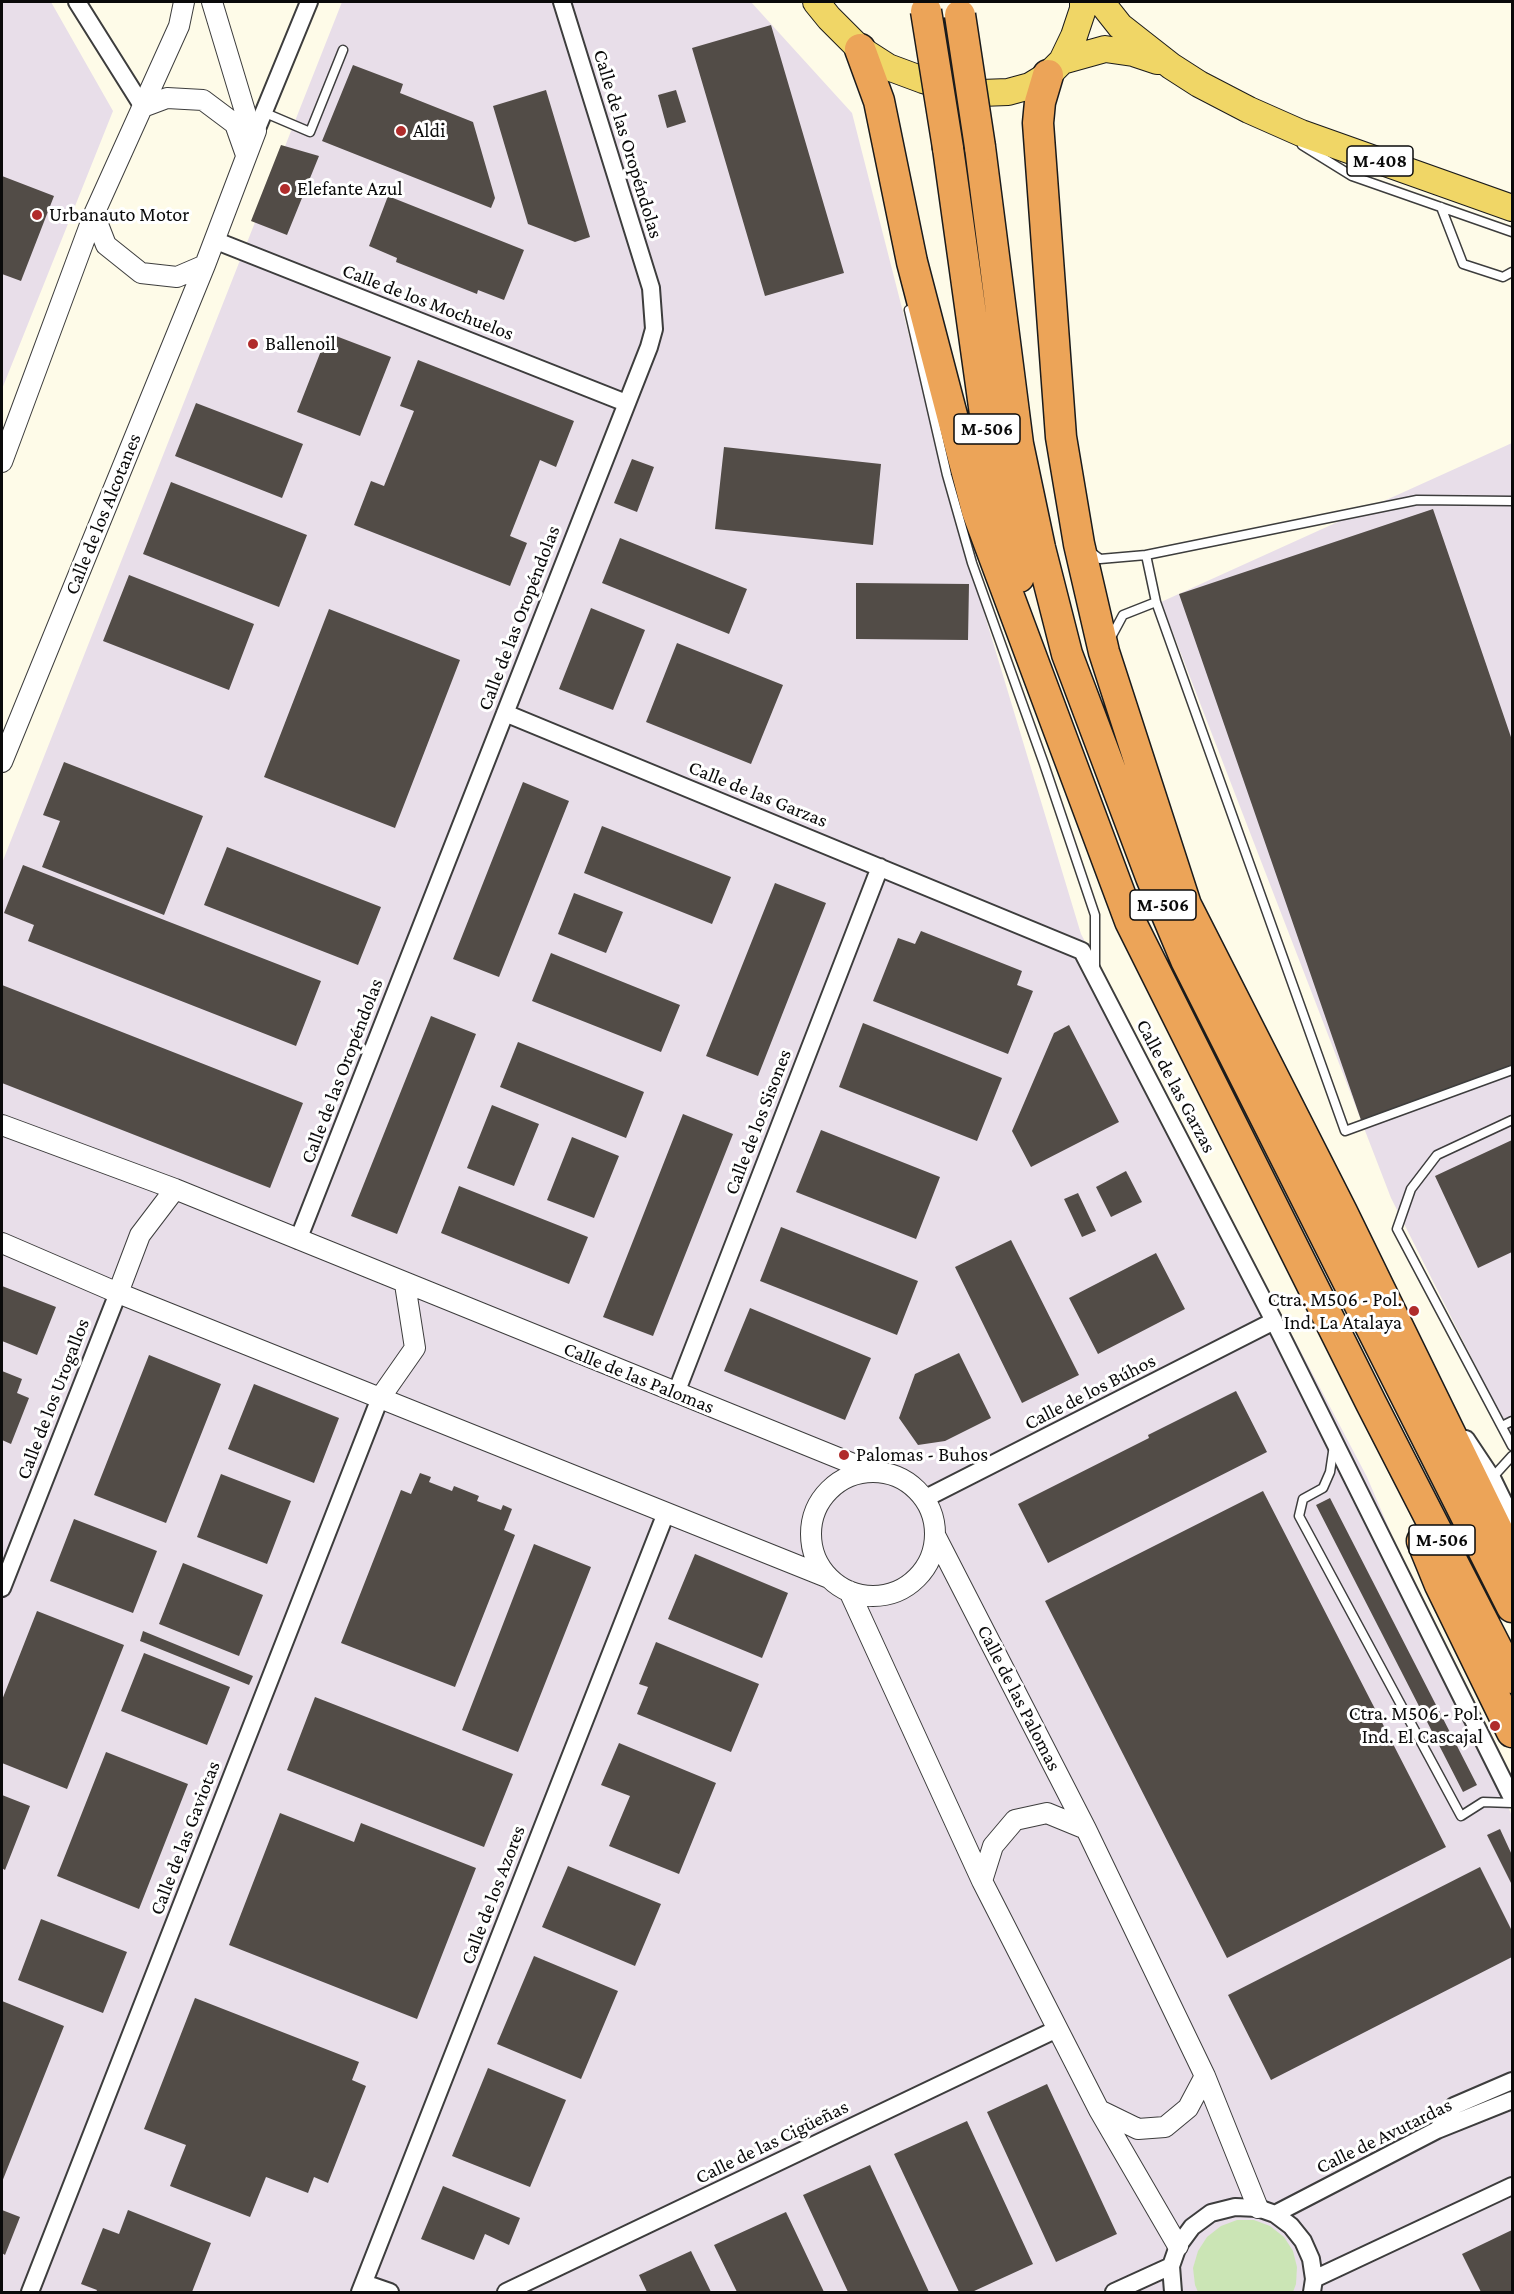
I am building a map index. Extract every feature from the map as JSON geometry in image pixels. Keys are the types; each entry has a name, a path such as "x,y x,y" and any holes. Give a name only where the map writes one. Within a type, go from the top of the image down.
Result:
{"highway":[{"name":"M-506","path":"925,6 948,148 990,450 1008,534 1051,706 1130,921 1371,1403 1512,1678"},
{"name":"M-506","path":"958,8 980,147 1018,444 1040,548 1067,654 1151,877 1186,960 1512,1607"},
{"path":"860,49 879,101 912,262 977,511 1051,706"},
{"path":"1055,68 1040,102 1038,135 1061,437 1079,544 1104,652 1186,905 1342,1212 1512,1560"},
{"path":"1371,1403 1388,1461 1440,1585 1512,1732"}],"main road":[{"name":"M-408","path":"816,2 860,49 888,67 923,80 970,92 1008,92 1030,86 1055,68 1106,49 1133,53 1171,66"},
{"path":"1055,68 1074,36 1083,2"},
{"name":"M-408","path":"1101,2 1120,26 1171,66 1249,111 1301,133 1512,208"}],"street":[{"path":"77,2 143,107"},
{"path":"2,462 94,214 179,26 184,2"},
{"name":"Calle de los Alcotanes","path":"2,762 205,266 246,155 309,2"},
{"name":"Calle de las Oropéndolas","path":"298,1240 649,347 654,329 651,288 562,2"},
{"path":"218,7 247,118 256,131"},
{"path":"143,107 167,98 203,100 234,124 246,155"},
{"path":"94,214 106,245 141,273 177,277 205,266"},
{"name":"Calle de los Mochuelos","path":"214,240 626,403"},
{"name":"Calle de las Garzas","path":"505,713 1082,951 1274,1321 1512,1801"},
{"name":"Calle de los Sisones","path":"676,1393 880,867"},
{"name":"Calle de las Palomas","path":"2,1125 175,1189 873,1472"},
{"path":"118,1293 140,1235 175,1189"},
{"path":"1342,1212 1454,1419 1492,1478 1512,1519"},
{"path":"2,1243 118,1293 829,1578 849,1591 868,1596 888,1594 907,1586 922,1573 932,1555 935,1535 932,1516 924,1499 910,1485 893,1476 873,1472 853,1476 834,1485 820,1501 812,1520 811,1541 817,1561 829,1578"},
{"path":"380,1398 415,1348 405,1284"},
{"name":"Calle de los Urogallos","path":"2,1588 118,1293"},
{"name":"Calle de los Búhos","path":"924,1499 1274,1321"},
{"name":"Calle de las Gaviotas","path":"30,2292 380,1398"},
{"name":"Calle de los Azores","path":"362,2288 666,1513"},
{"name":"Calle de las Palomas","path":"935,1535 1086,1829 1267,2211"},
{"path":"849,1591 982,1881 1099,2110 1178,2246"},
{"path":"982,1881 993,1846 1015,1820 1047,1813 1086,1829"},
{"name":"Calle de las Cigüeñas","path":"506,2292 1057,2029"},
{"path":"1099,2110 1138,2129 1165,2127 1188,2108 1205,2076"},
{"path":"1437,2130 1454,2106 1512,2081"},
{"name":"Calle de Avutardas","path":"1267,2211 1437,2130 1512,2100"},
{"path":"1173,2292 1171,2266 1178,2246 1192,2227 1211,2213 1234,2207 1267,2211 1291,2226 1303,2241 1311,2259 1313,2286 1512,2186"},
{"path":"1114,2292 1171,2266"},
{"path":"362,2288 390,2292"}],"lane":[{"path":"263,112 310,132 343,50"},
{"path":"1249,111 1352,176 1512,232"},
{"path":"1441,207 1463,264 1503,277 1512,272"},
{"path":"912,262 909,308 947,475 972,563 1095,915 1095,977"},
{"path":"1079,544 1100,559 1146,555 1417,500 1512,501"},
{"path":"1146,555 1156,602 1345,1131 1512,1071"},
{"path":"1104,652 1123,615 1156,602"},
{"path":"1512,1120 1437,1155 1411,1189 1397,1229 1512,1446"},
{"path":"1502,1426 1512,1421"},
{"path":"1334,1442 1330,1472 1323,1488 1303,1499 1299,1516 1461,1816 1483,1802 1512,1801"},
{"path":"1492,1478 1512,1455"}],"shaded area":[{"path":"2,2 51,2 113,111 2,389"},
{"path":"342,2 751,2 852,113 957,523 1081,934 1367,1477 1512,1816 1512,2292 2,2292 2,863"},
{"path":"1512,443 1512,1438 1391,1198 1161,602"}],"green space":[{"path":"1237,2220 1254,2220 1270,2226 1284,2237 1293,2251 1297,2267 1293,2292 1198,2292 1193,2268 1198,2251 1207,2237 1221,2226"}],"building":[{"path":"771,25 844,273 765,296 692,48"},
{"name":"Aldi","path":"353,65 403,84 400,93 473,122 495,198 491,208 322,141"},
{"path":"546,90 590,237 575,242 528,224 493,106"},
{"path":"676,90 686,122 667,128 658,95"},
{"name":"Elefante Azul","path":"281,145 319,156 287,235 251,221"},
{"path":"2,176 54,196 21,281 2,274"},
{"path":"388,196 524,250 504,300 478,290 477,294 396,262 397,258 369,246"},
{"path":"328,333 391,357 360,436 297,412"},
{"path":"418,360 574,421 556,467 540,460 510,536 527,543 510,586 354,525 371,481 384,486 414,411 400,406"},
{"path":"196,403 303,444 282,498 175,456"},
{"path":"724,447 881,464 873,545 715,529"},
{"path":"632,459 654,467 637,512 614,503"},
{"path":"171,482 307,535 279,607 143,554"},
{"path":"1433,509 1512,740 1512,1067 1361,1120 1179,594"},
{"path":"620,538 747,589 729,634 602,583"},
{"path":"129,575 254,624 229,690 103,641"},
{"path":"856,583 969,584 968,640 856,639"},
{"path":"591,608 645,630 613,710 559,689"},
{"path":"329,609 460,660 395,828 264,777"},
{"path":"677,643 783,685 751,764 646,722"},
{"path":"64,762 203,816 164,915 42,867 60,821 43,815"},
{"path":"523,782 569,801 499,977 453,959"},
{"path":"602,826 731,877 712,924 584,873"},
{"path":"227,847 381,907 358,965 204,905"},
{"path":"23,865 321,981 296,1046 28,941 34,925 4,913"},
{"path":"775,883 826,903 758,1076 706,1056"},
{"path":"574,893 623,912 606,953 558,934"},
{"path":"921,931 1022,971 1017,985 1033,991 1008,1054 873,1001 898,938 915,944"},
{"path":"551,953 680,1005 661,1052 532,1001"},
{"path":"2,985 303,1103 270,1188 2,1083"},
{"path":"431,1016 476,1034 397,1234 351,1216"},
{"path":"863,1023 1002,1078 977,1141 839,1087"},
{"path":"1069,1025 1119,1122 1031,1167 1012,1131 1054,1033"},
{"path":"518,1042 644,1092 626,1138 500,1087"},
{"path":"492,1105 539,1124 514,1186 467,1168"},
{"path":"683,1114 733,1134 653,1336 603,1317"},
{"path":"821,1130 940,1177 916,1239 796,1192"},
{"path":"572,1137 619,1156 594,1218 547,1200"},
{"path":"1512,1140 1512,1252 1478,1268 1435,1176"},
{"path":"1126,1171 1142,1202 1111,1217 1096,1187"},
{"path":"459,1186 588,1237 569,1284 441,1233"},
{"path":"1078,1193 1096,1231 1082,1237 1064,1199"},
{"path":"781,1227 918,1281 897,1335 760,1281"},
{"path":"1011,1240 1079,1375 1022,1403 955,1267"},
{"path":"1156,1253 1185,1309 1098,1354 1069,1298"},
{"path":"2,1286 56,1307 37,1355 2,1341"},
{"path":"750,1308 871,1358 845,1420 724,1371"},
{"path":"959,1353 991,1418 945,1441 918,1445 899,1418 915,1374"},
{"path":"149,1355 221,1384 166,1523 94,1495"},
{"path":"2,1371 22,1379 17,1393 29,1398 11,1444 2,1440"},
{"path":"254,1384 339,1418 314,1483 228,1449"},
{"path":"1236,1391 1267,1452 1048,1563 1018,1504"},
{"path":"420,1473 431,1477 429,1482 452,1491 454,1486 479,1496 477,1501 501,1510 503,1505 512,1509 504,1530 515,1535 455,1687 341,1643 401,1490 411,1494"},
{"path":"221,1474 291,1501 267,1564 197,1537"},
{"path":"1263,1491 1446,1847 1227,1958 1045,1601"},
{"path":"1330,1498 1477,1785 1463,1792 1316,1505"},
{"path":"74,1519 157,1551 133,1613 50,1581"},
{"path":"534,1544 591,1567 518,1752 462,1730"},
{"path":"695,1554 788,1593 762,1658 668,1619"},
{"path":"183,1563 263,1595 239,1656 159,1624"},
{"path":"37,1611 124,1645 67,1789 2,1763 2,1700"},
{"path":"143,1631 253,1676 249,1685 140,1641"},
{"path":"656,1642 759,1684 731,1752 637,1714 648,1687 639,1684"},
{"path":"144,1653 230,1687 207,1745 121,1711"},
{"path":"315,1697 513,1774 484,1847 287,1770"},
{"path":"619,1743 716,1783 679,1874 609,1846 630,1796 601,1785"},
{"path":"106,1752 188,1784 139,1909 57,1876"},
{"path":"2,1795 30,1806 5,1870 2,1868"},
{"path":"280,1813 354,1842 361,1823 476,1868 417,2019 229,1945"},
{"path":"1500,1829 1512,1855 1512,1885 1487,1835"},
{"path":"568,1866 661,1904 635,1966 542,1927"},
{"path":"1480,1867 1512,1931 1512,1957 1271,2080 1228,1995"},
{"path":"41,1919 127,1952 103,2013 18,1980"},
{"path":"534,1956 618,1991 581,2079 497,2044"},
{"path":"195,1998 359,2062 352,2080 366,2086 328,2183 314,2177 308,2193 266,2177 250,2217 170,2186 186,2145 144,2129"},
{"path":"2,2001 64,2026 2,2182"},
{"path":"488,2068 566,2100 530,2187 452,2156"},
{"path":"1047,2084 1117,2234 1056,2262 987,2112"},
{"path":"967,2121 1033,2264 972,2292 959,2292 894,2154"},
{"path":"870,2165 929,2292 848,2292 803,2195"},
{"path":"443,2186 520,2218 509,2245 485,2234 474,2260 421,2239"},
{"path":"2,2210 20,2217 5,2255 2,2253"},
{"path":"128,2210 211,2243 192,2292 96,2292 97,2290 81,2284 103,2228 119,2234"},
{"path":"786,2212 824,2292 737,2292 714,2245"},
{"path":"1512,2230 1512,2292 1481,2292 1462,2254"},
{"path":"691,2251 711,2292 647,2292 639,2275"}],"place":[{"name":"Aldi","path":"401,131"},
{"name":"Elefante Azul","path":"285,189"},
{"name":"Urbanauto Motor","path":"37,215"},
{"name":"Ballenoil","path":"253,344"},
{"name":"Ctra. M506 - Pol. Ind. La Atalaya","path":"1414,1311"},
{"name":"Palomas - Buhos","path":"844,1455"},
{"name":"Ctra. M506 - Pol. Ind. El Cascajal","path":"1495,1726"}]}
